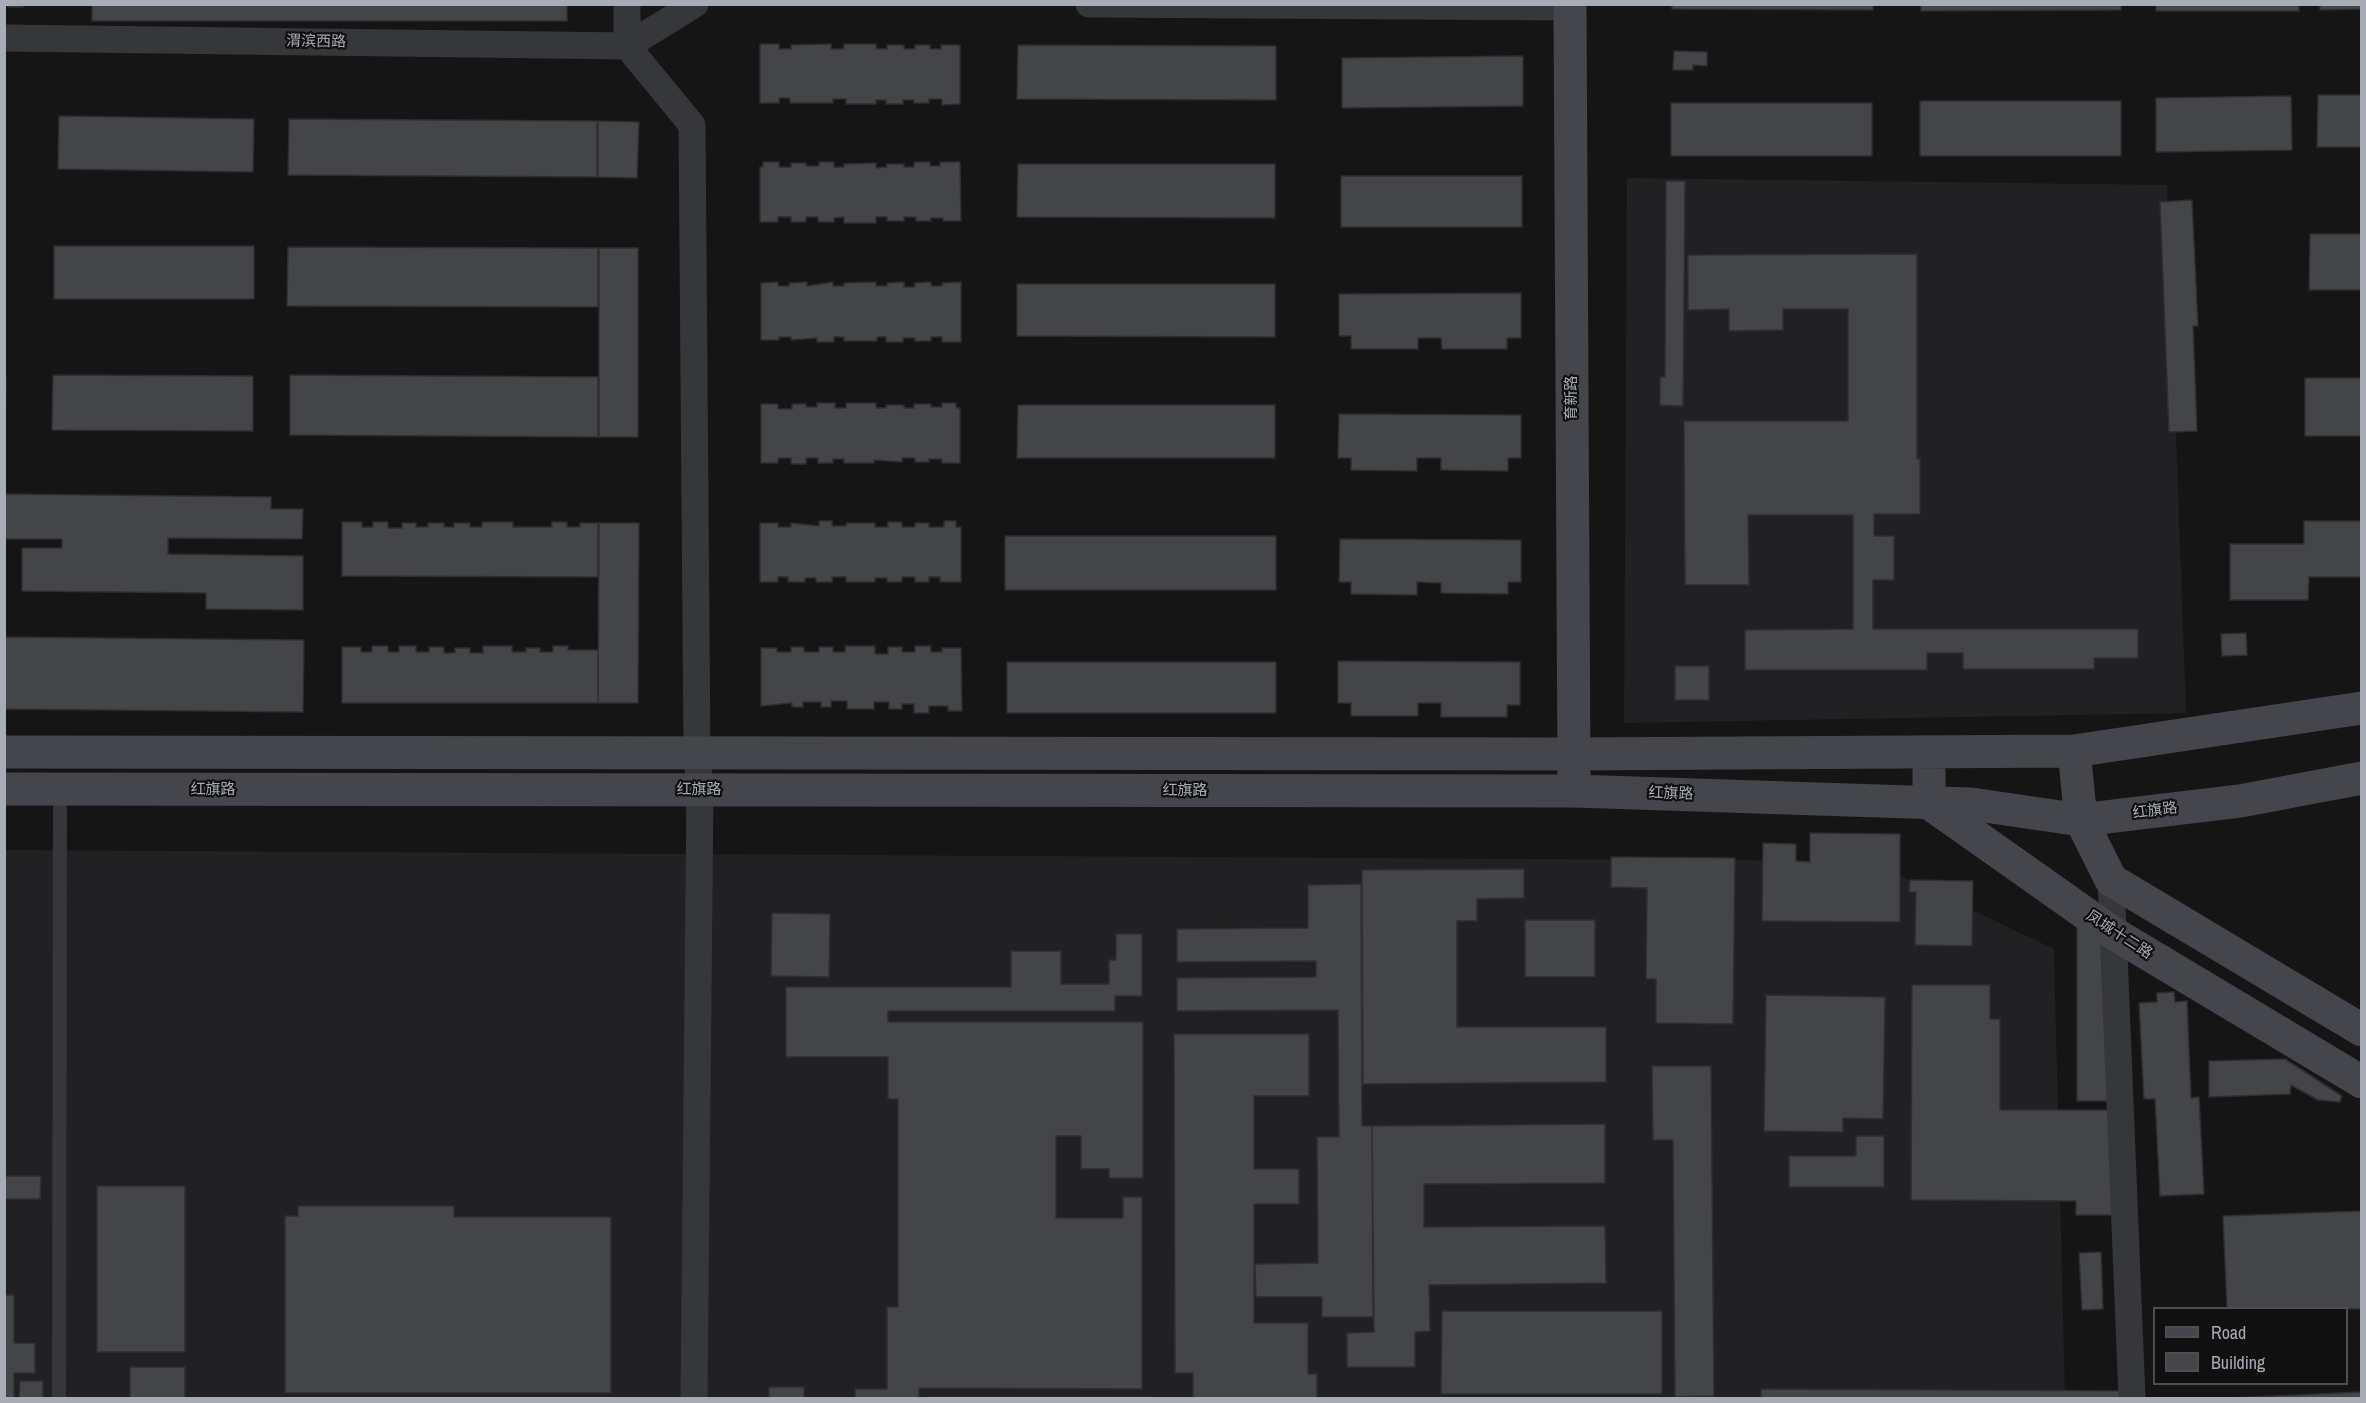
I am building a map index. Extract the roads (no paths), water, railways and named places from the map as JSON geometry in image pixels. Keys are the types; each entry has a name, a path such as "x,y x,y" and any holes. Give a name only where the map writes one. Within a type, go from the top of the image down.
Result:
{"main road":[{"name":"育新路","path":"1570,6 1574,791"},
{"path":"4,752 1574,754 2074,751 2361,708"},
{"path":"2074,751 2081,820 2111,880 2361,1030"},
{"path":"1929,752 1929,803"},
{"name":"红旗路","path":"4,789 1574,791 1971,804 2081,820 2240,801 2361,778"},
{"name":"凤城十二路","path":"1929,803 2113,933 2361,1082"}],"street":[{"path":"627,4 627,46 692,125 697,753 700,790 694,1398"},
{"path":"627,46 695,4"},
{"path":"1089,4 1570,6"},
{"name":"渭滨西路","path":"4,38 627,46"},
{"path":"2111,880 2132,1398"}],"lane":[{"path":"59,1398 60,789"}]}
